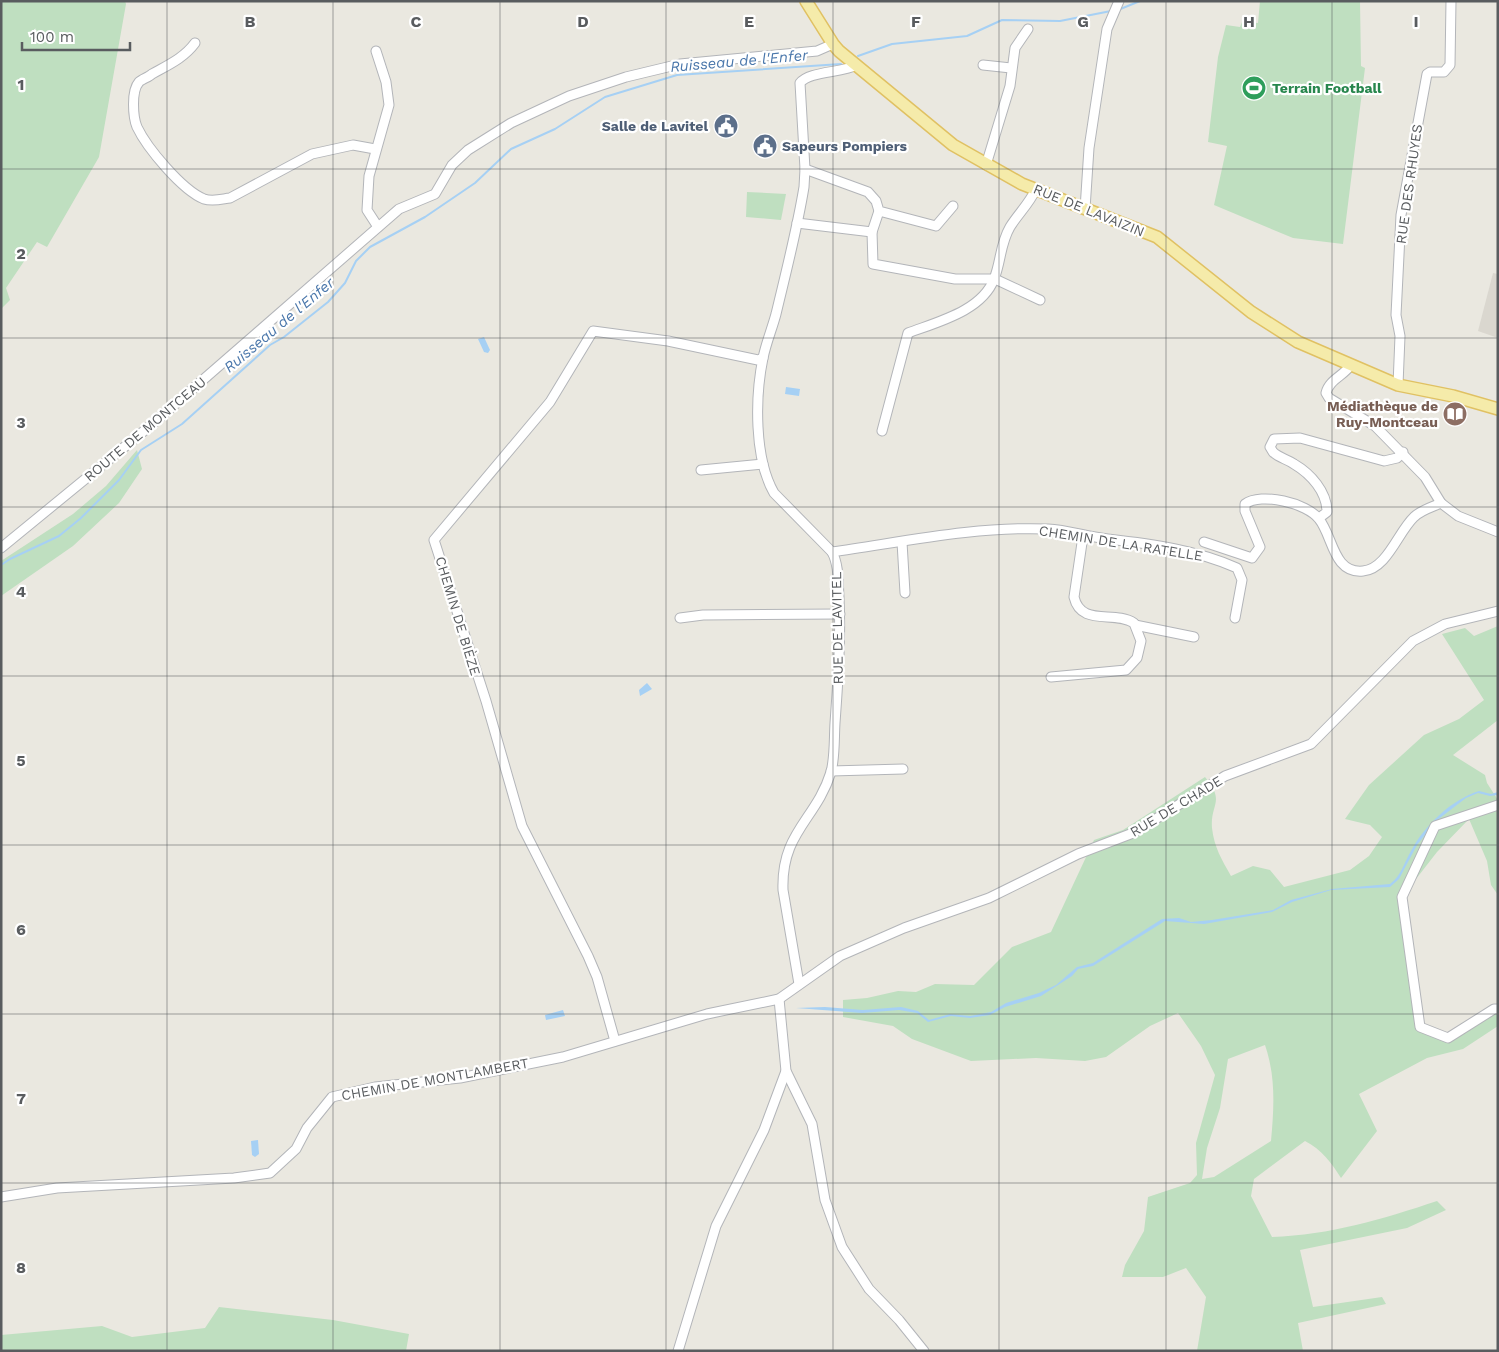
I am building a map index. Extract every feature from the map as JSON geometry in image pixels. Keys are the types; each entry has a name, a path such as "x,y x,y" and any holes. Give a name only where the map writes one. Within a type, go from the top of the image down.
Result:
{"main road":[{"name":"RUE DE LAVAIZIN","path":"806,1 833,44 856,65 938,134 986,165 1036,190 1156,237 1251,312 1298,342 1350,366 1398,385 1453,396 1498,409"}],"street":[{"path":"1085,209 1088,148 1107,29 1119,1"},
{"name":"RUE DES RHUYES","path":"1398,385 1400,336 1396,315 1401,215 1427,74 1430,72 1444,72 1450,65 1451,1"},
{"path":"986,165 1010,86 1015,48 1028,29"},
{"path":"195,43 188,53 139,82 134,93 135,117 139,130 159,158 174,174 205,199 216,201 230,198 312,154 352,145 375,149"},
{"name":"ROUTE DE MONTCEAU","path":"1,548 150,426 378,227 404,206 435,194 452,165 468,150 511,123 570,96 626,77 680,64 817,52 833,44"},
{"path":"376,52 386,82 388,105 369,176 367,210 378,227"},
{"name":"RUE DE LAVITEL","path":"799,984 783,877 787,851 797,831 821,798 831,772 840,655 840,614 836,559 832,552 774,493 763,464 759,385 763,358 797,223 806,168 800,83 808,76 848,70 856,65"},
{"path":"983,65 1011,68"},
{"path":"806,168 868,192 876,201 880,212 872,232 873,264 955,279 994,279 1040,300"},
{"path":"882,431 908,334 978,302 994,279 1000,250 1010,227 1029,205 1036,190"},
{"path":"880,212 936,226 952,206"},
{"path":"797,223 872,232"},
{"name":"CHEMIN DE BIÈZE","path":"615,1041 597,977 588,956 522,826 486,701 434,540 550,402 593,331 668,341 758,360 763,358"},
{"path":"1350,366 1344,374 1330,383 1326,393 1329,398 1375,426 1403,452 1426,477 1441,503 1458,516 1498,532"},
{"path":"1319,518 1327,512 1327,502 1321,490 1309,475 1273,452 1270,447 1274,440 1300,438 1384,461 1397,458 1403,452"},
{"path":"701,470 763,464"},
{"path":"1204,542 1252,558 1260,547 1245,511 1245,504 1251,500 1286,501 1319,518 1337,558 1348,568 1361,571 1376,566 1412,518 1441,503"},
{"name":"CHEMIN DE LA RATELLE","path":"832,552 989,531 1049,529 1084,536 1127,541 1214,557 1238,568 1242,580 1235,618"},
{"path":"1051,677 1126,670 1137,658 1140,641 1130,620 1089,615 1076,605 1074,598 1084,536"},
{"path":"902,542 905,593"},
{"name":"RUE DE CHADE","path":"779,999 840,956 904,928 989,898 1078,854 1133,833 1225,776 1311,744 1413,641 1444,624 1498,611"},
{"path":"680,618 703,615 840,614"},
{"path":"1134,625 1194,637"},
{"path":"831,772 903,770"},
{"path":"1498,805 1435,826 1402,897 1420,1027 1448,1038 1494,1009 1498,1009"},
{"path":"779,999 786,1071 812,1124 825,1200 842,1247 869,1289 899,1320 924,1351"},
{"name":"CHEMIN DE MONTLAMBERT","path":"1,1198 57,1188 234,1178 270,1173 296,1149 307,1128 332,1097 375,1087 460,1078 563,1057 707,1014 779,999"},
{"path":"678,1351 716,1226 764,1130 786,1071"}],"shaded area":[{"path":"1493,273 1498,274 1498,338 1478,331"}],"green space":[{"path":"1,1 125,1 126,4 99,157 47,247 37,242 6,288 10,300 1,309"},
{"path":"1260,1 1360,1 1361,66 1365,68 1343,244 1293,238 1214,205 1227,146 1208,142 1218,57 1226,25 1240,27 1242,22 1258,23"},
{"path":"747,192 786,194 781,220 746,217"},
{"path":"137,450 142,469 119,503 73,546 1,596 1,561 73,514 106,486"},
{"path":"1498,626 1498,720 1453,755 1485,775 1487,783 1498,800 1498,895 1491,885 1487,861 1469,819 1437,852 1402,897 1420,1027 1448,1038 1498,1009 1498,1026 1463,1049 1427,1058 1359,1094 1377,1131 1341,1178 1326,1157 1305,1141 1254,1179 1251,1196 1272,1237 1315,1233 1356,1225 1437,1201 1446,1210 1407,1228 1300,1250 1313,1307 1382,1297 1386,1304 1298,1323 1303,1351 1197,1351 1206,1297 1186,1268 1163,1277 1122,1277 1125,1265 1144,1231 1148,1197 1190,1183 1197,1175 1196,1143 1215,1075 1201,1046 1178,1013 1150,1026 1106,1057 1085,1061 1036,1058 971,1061 912,1039 893,1026 843,1017 843,1000 867,998 898,991 916,992 935,984 974,985 1012,947 1051,932 1094,840 1123,830 1205,777 1215,792 1216,798 1212,820 1215,841 1231,876 1253,866 1270,870 1284,887 1350,870 1369,856 1382,837 1370,825 1345,819 1369,785 1424,735 1459,719 1484,700 1442,634 1465,628 1474,636","holes":["1265,1045 1273,1081 1271,1141 1214,1177 1202,1179 1207,1148 1220,1108 1228,1059"]},
{"path":"219,1307 333,1320 409,1334 406,1351 1,1351 1,1335 102,1326 132,1337 205,1328"}],"water":[{"path":"484,337 490,350 488,353 484,352 478,339"},
{"path":"786,387 800,389 799,396 785,394"},
{"path":"647,683 652,689 640,696 639,690"},
{"path":"1479,791 1491,794 1498,792 1498,795 1490,796 1478,793 1466,798 1436,821 1417,845 1399,879 1390,887 1331,890 1292,902 1272,912 1204,924 1165,921 1093,966 1078,969 1072,976 1041,996 1005,1007 990,1015 970,1018 951,1016 928,1022 917,1013 899,1010 862,1013 796,1008 825,1007 863,1010 901,1007 918,1011 929,1020 950,1014 970,1016 991,1012 1006,1003 1039,993 1056,985 1077,967 1093,963 1162,919 1179,918 1191,922 1212,920 1273,910 1291,900 1332,889 1390,884 1400,873 1417,841 1431,823 1449,807"},
{"path":"563,1010 565,1016 546,1020 545,1015"},
{"path":"258,1140 259,1154 255,1157 252,1155 251,1141"}],"waterway":[{"name":"Ruisseau de l'Enfer","path":"1118,10 1140,1"},
{"name":"Ruisseau de l'Enfer","path":"858,56 892,44 967,36 1002,20 1060,21 1111,11"},
{"name":"Ruisseau de l'Enfer","path":"1,565 59,536 81,518 119,480 141,450 182,424 270,345 284,337 328,302 345,283 356,261 370,247 425,217 475,183 511,149 555,129 605,97 677,75 841,64"}],"place":[{"name":"Terrain Football","path":"1254,88"},
{"name":"Salle de Lavitel","path":"726,126"},
{"name":"Sapeurs Pompiers","path":"765,146"},
{"name":"Médiathèque de Ruy-Montceau","path":"1455,414"}]}
